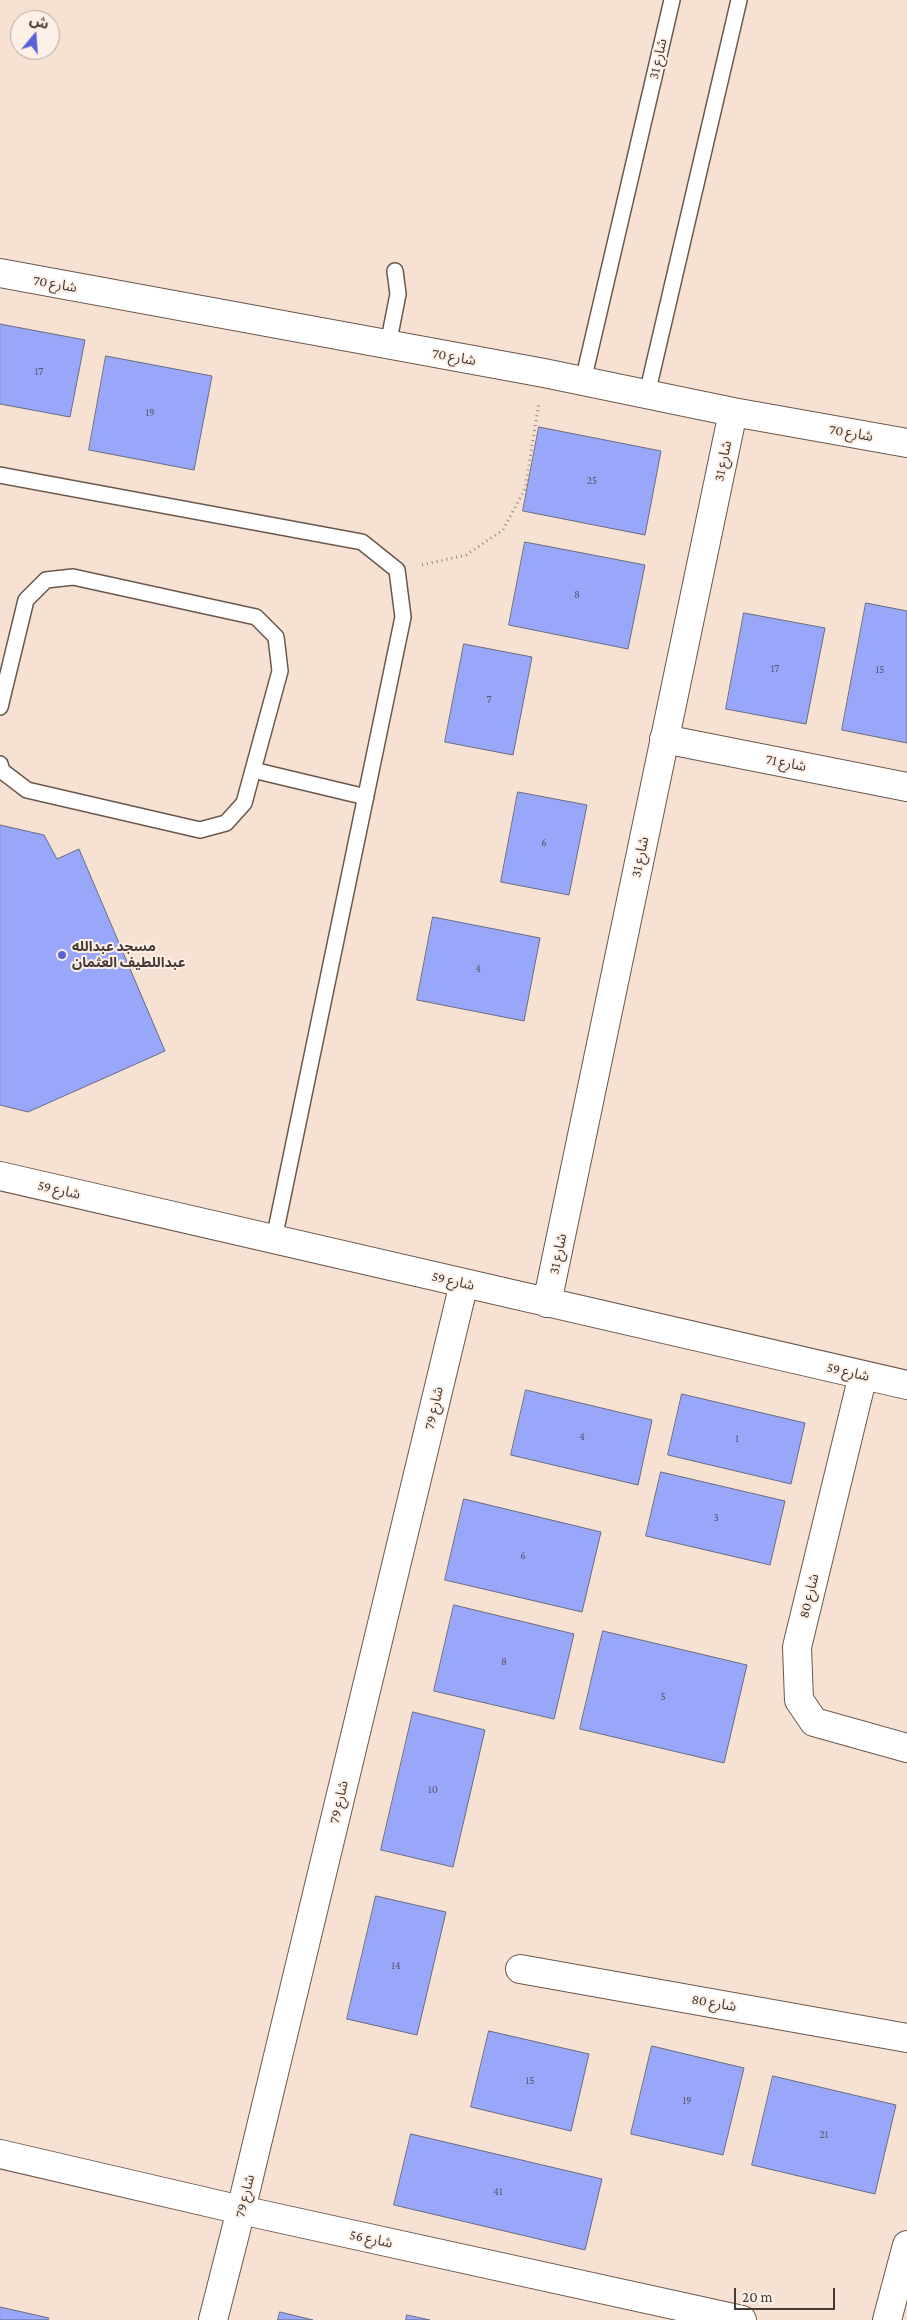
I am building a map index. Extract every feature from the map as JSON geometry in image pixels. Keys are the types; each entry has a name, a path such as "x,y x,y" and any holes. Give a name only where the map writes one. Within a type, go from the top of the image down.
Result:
{"street":[{"name":"شارع 70","path":"0,273 544,373 733,412 907,443"},
{"name":"شارع 31","path":"547,1302 733,412"},
{"name":"شارع 71","path":"664,739 907,787"},
{"name":"شارع 59","path":"0,1176 907,1385"},
{"name":"شارع 79","path":"213,2320 242,2210 464,1283"},
{"name":"شارع 80","path":"864,1375 797,1647 799,1700 814,1722 907,1748"},
{"name":"شارع 80","path":"520,1969 907,2038"},
{"name":"شارع 56","path":"0,2154 242,2210 742,2320"},
{"path":"887,2320 907,2245"}],"lane":[{"name":"شارع 31","path":"583,381 672,0"},
{"path":"647,394 739,0"},
{"path":"388,345 398,294 395,271"},
{"path":"0,474 362,542 397,570 403,617 274,1239"},
{"path":"0,707 26,600 46,580 73,577 256,617 276,637 280,671 244,803 226,823 200,830 27,790 2,771 0,764"},
{"path":"253,770 366,797"}],"path":[{"path":"397,570 466,555 503,530 524,489 544,373"}],"building":[{"path":"0,324 85,340 70,417 0,404"},
{"path":"106,356 212,376 194,470 89,450"},
{"path":"539,427 661,451 645,535 523,511"},
{"path":"525,542 645,565 628,649 509,625"},
{"path":"866,603 907,611 907,743 842,730"},
{"path":"744,613 825,628 806,724 726,709"},
{"path":"464,644 532,657 513,755 445,742"},
{"path":"518,792 587,805 569,895 501,882"},
{"name":"مسجد عبدالله عبداللطيف العثمان","path":"0,825 44,835 57,859 79,849 165,1051 28,1112 0,1105"},
{"path":"433,917 540,938 524,1021 417,1000"},
{"path":"526,1390 652,1420 638,1485 511,1455"},
{"path":"682,1394 805,1423 791,1484 668,1455"},
{"path":"661,1472 785,1501 770,1565 646,1536"},
{"path":"464,1499 601,1532 582,1612 445,1580"},
{"path":"454,1605 574,1634 554,1719 434,1691"},
{"path":"603,1631 747,1665 724,1763 580,1729"},
{"path":"413,1712 485,1730 453,1867 381,1850"},
{"path":"376,1896 446,1912 417,2035 347,2019"},
{"path":"489,2031 589,2054 571,2131 471,2107"},
{"path":"652,2046 744,2068 723,2155 631,2134"},
{"path":"773,2076 896,2105 875,2194 752,2165"},
{"path":"411,2134 602,2179 585,2250 394,2205"},
{"path":"0,2307 49,2318 48,2320 0,2320"},
{"path":"280,2312 313,2320 278,2320"},
{"path":"407,2315 430,2320 406,2320"}],"place":[{"name":"مسجد عبدالله عبداللطيف العثمان","path":"62,955"}]}
